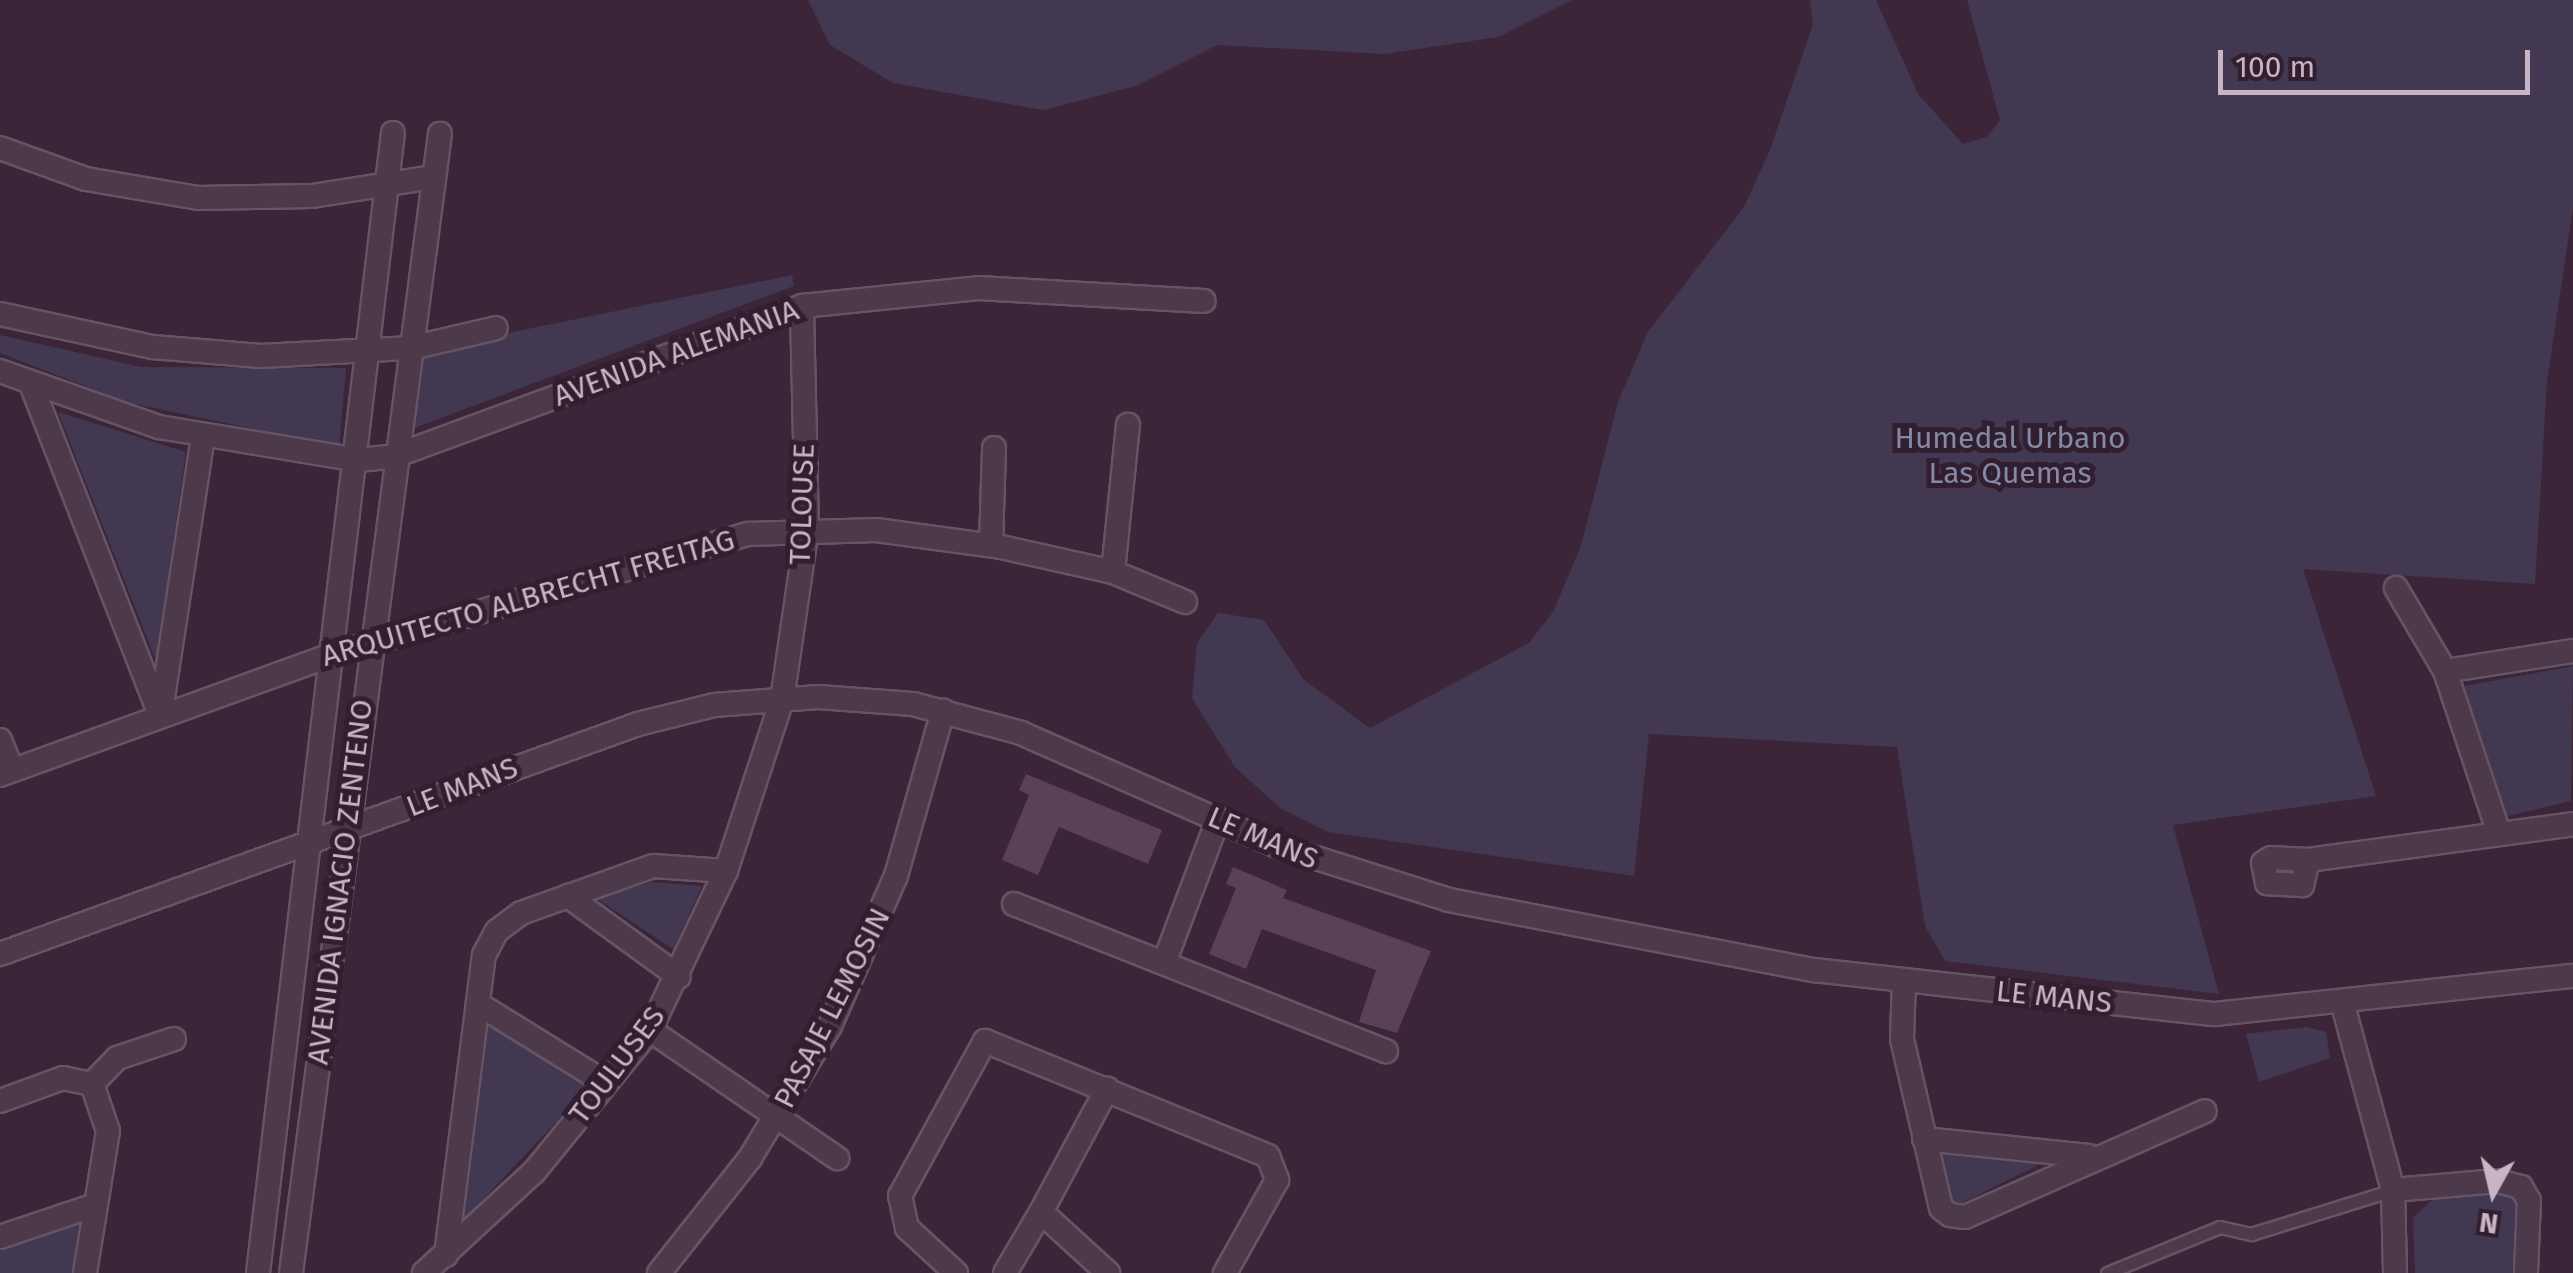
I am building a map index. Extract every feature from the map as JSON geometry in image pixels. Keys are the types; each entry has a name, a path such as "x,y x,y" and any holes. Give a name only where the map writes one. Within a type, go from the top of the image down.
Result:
{"street":[{"name":"AVENIDA IGNACIO ZENTENO","path":"258,1273 306,847 359,460 393,133"},
{"name":"AVENIDA IGNACIO ZENTENO","path":"290,1273 344,833 440,134"},
{"path":"0,148 86,178 198,198 274,199 433,177"},
{"name":"AVENIDA ALEMANIA","path":"359,460 395,456 802,306 978,288 1204,301"},
{"name":"TOLOUSE","path":"782,700 807,529 802,306"},
{"path":"0,314 189,351 369,353 411,348 496,328"},
{"path":"0,371 203,437 359,460"},
{"path":"31,384 160,716"},
{"path":"1113,572 1128,425"},
{"path":"160,716 203,437"},
{"path":"991,545 994,448"},
{"name":"ARQUITECTO ALBRECHT FREITAG","path":"6,772 331,655 696,542 807,529 991,545 1113,572 1185,602"},
{"path":"2396,588 2444,671 2499,833"},
{"path":"2444,671 2573,651"},
{"name":"LE MANS","path":"0,954 306,847 638,724 782,700 868,698 942,711 1021,734 1330,866 1449,900 1904,981 2196,1013 2342,1005 2573,976"},
{"name":"TOULUSES","path":"424,1273 534,1172 650,1030 679,977 726,871 782,700"},
{"name":"PASAJE LEMOSIN","path":"659,1273 779,1114 875,929 942,711"},
{"path":"0,740 6,772"},
{"path":"1164,963 1218,819"},
{"path":"2308,860 2573,824"},
{"path":"446,1255 484,955 496,930 568,896 652,866 726,871"},
{"path":"568,896 679,977"},
{"path":"1014,904 1386,1051"},
{"path":"1904,981 1902,1040 1941,1208 1965,1217 2204,1110"},
{"path":"478,1004 606,1083"},
{"path":"2342,1005 2393,1190 2395,1273"},
{"path":"650,1030 779,1114 837,1158"},
{"path":"92,1084 117,1058 174,1038"},
{"path":"956,1273 898,1212 974,1051 986,1041 1002,1043 1278,1166 1224,1273"},
{"path":"0,1101 63,1078 92,1084"},
{"path":"86,1273 108,1131 92,1084"},
{"path":"1005,1273 1042,1212 1106,1089"},
{"path":"1924,1138 2093,1157"},
{"path":"2393,1190 2522,1186 2529,1200 2526,1273"},
{"path":"0,1237 95,1205"},
{"path":"1042,1212 1108,1273"}],"lane":[{"path":"2108,1273 2220,1227 2251,1234 2393,1190"}],"green space":[{"path":"808,0 1572,0 1498,37 1385,54 1217,45 1136,86 1043,110 893,83 830,45"},
{"name":"Humedal Urbano Las Quemas","path":"1810,0 1876,0 1918,94 1963,144 1987,137 2000,120 1967,0 2573,0 2573,208 2547,381 2535,584 2303,569 2376,796 2173,825 2219,994 1945,961 1925,926 1897,747 1649,734 1634,876 1328,832 1280,808 1235,767 1192,698 1197,643 1218,613 1264,620 1304,680 1370,728 1529,643 1553,612 1581,546 1618,402 1648,332 1744,207 1770,150 1813,24"},
{"path":"792,275 794,286 414,428 425,350"},
{"path":"0,335 141,367 346,368 339,447 126,402 0,353"},
{"path":"58,412 186,452 156,661"},
{"path":"2573,666 2571,801 2504,817 2464,686"},
{"path":"652,882 702,886 673,949 596,898"},
{"path":"489,1022 593,1083 459,1225"},
{"path":"2306,1027 2326,1032 2330,1058 2259,1082 2246,1034"},
{"path":"1931,1146 2052,1158 1958,1205 1945,1198"},
{"path":"2484,1188 2515,1194 2524,1211 2519,1273 2415,1273 2413,1218 2433,1199"},
{"path":"82,1220 74,1273 0,1273 0,1251"}],"building":[{"path":"1026,774 1162,830 1148,864 1059,827 1038,875 1002,860 1029,795 1019,790"},
{"path":"1233,867 1287,890 1283,898 1431,951 1397,1033 1359,1022 1376,970 1262,929 1246,969 1209,954 1236,888 1226,884"}]}
